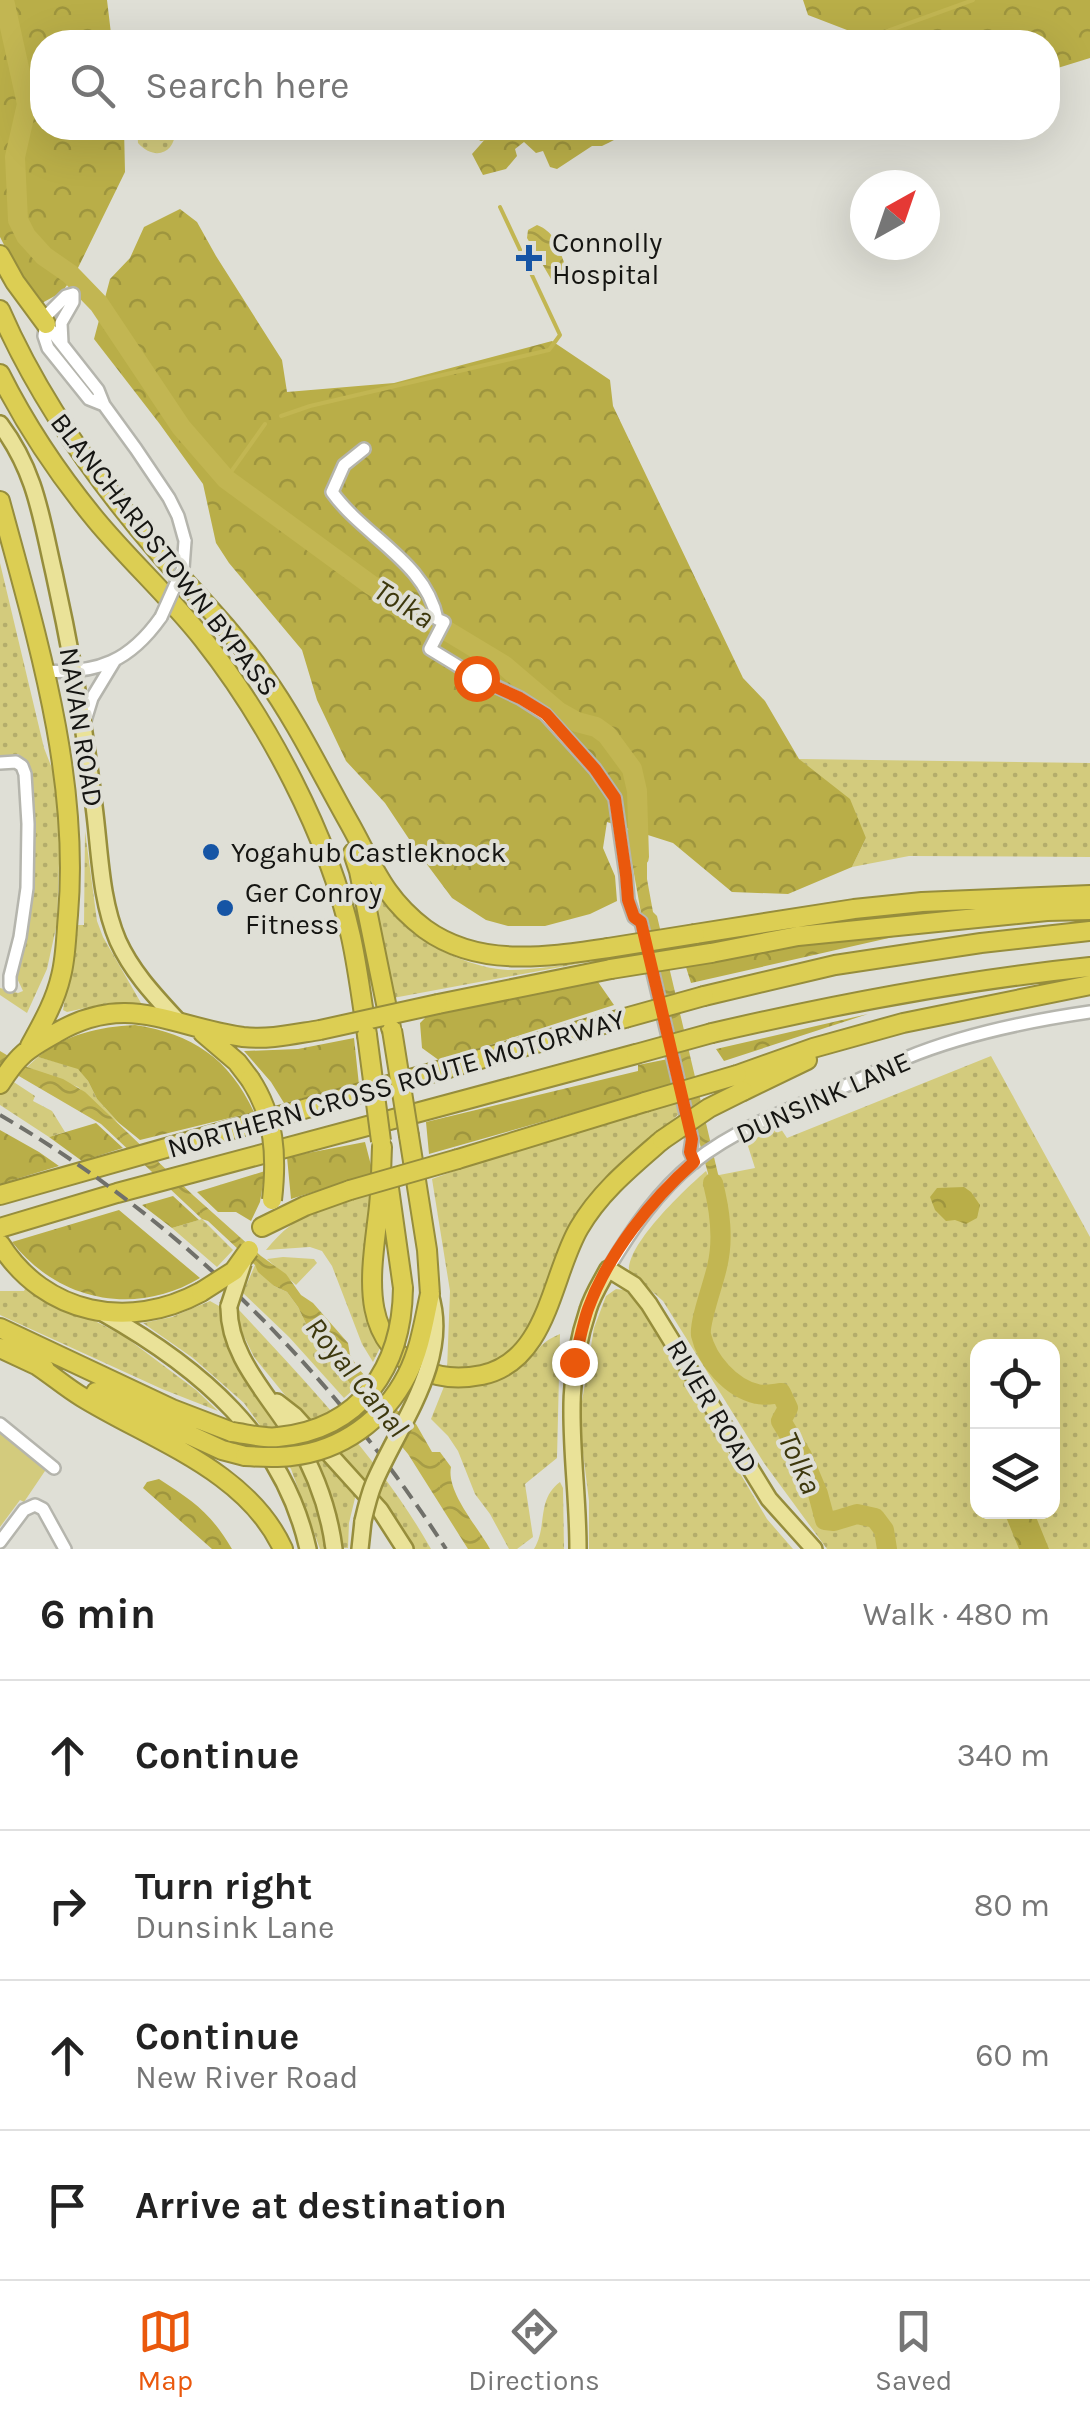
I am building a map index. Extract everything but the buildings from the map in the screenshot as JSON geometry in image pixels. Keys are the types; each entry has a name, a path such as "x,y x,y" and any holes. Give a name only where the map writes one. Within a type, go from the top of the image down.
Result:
{"highway":[{"path":"0,256 46,324"},
{"name":"BLANCHARDSTOWN BYPASS","path":"0,310 54,413 122,508 261,672 294,720 334,796"},
{"path":"0,374 64,478 205,642 234,684 292,777 326,854 350,934 368,1035 403,1288 398,1339 376,1385 356,1406 336,1419 307,1432 274,1438 232,1432 172,1408 0,1328"},
{"path":"0,501 8,533"},
{"path":"0,509 8,533"},
{"name":"NAVAN ROAD","path":"0,1084 25,1052 50,1009 62,974 70,892 70,822 45,672 8,533"},
{"path":"334,796 390,896 428,931 480,954 529,958 922,902 1090,895"},
{"path":"0,1348 222,1450 245,1456 290,1456 339,1444 370,1424 407,1376 420,1341 430,1294 430,1272 392,1030 360,872 334,796"},
{"path":"25,1052 82,1019 99,1015 130,1012 247,1038 273,1038 611,969 798,936 1090,910"},
{"name":"NORTHERN CROSS ROUTE MOTORWAY","path":"0,1195 704,996 835,966 981,942 1090,930"},
{"name":"NORTHERN CROSS ROUTE MOTORWAY","path":"0,1228 117,1192 816,1008 952,984 1090,966"},
{"path":"256,1237 305,1206 350,1190 646,1102 740,1083 814,1048 903,1023 1090,985"},
{"path":"0,1244 30,1279 60,1298 103,1313 169,1307 234,1272 256,1237 272,1200 274,1134 250,1079 220,1046 186,1023"},
{"path":"382,1144 373,1260 372,1300 377,1322 398,1354 413,1365 427,1372 464,1379 490,1373 510,1362 528,1344 540,1326 565,1256 594,1204 620,1176 740,1083"},
{"path":"38,1366 80,1396 232,1484 256,1506 283,1549"}],"main road":[{"name":"NAVAN ROAD","path":"0,424 28,469 66,626 84,724 104,888 116,936 138,976 186,1023"},
{"path":"256,1237 237,1277 229,1306 231,1330 238,1349 310,1466 326,1509 334,1549"},
{"path":"578,1549 570,1431 574,1362 588,1308 608,1268"},
{"name":"RIVER ROAD","path":"608,1268 634,1285 650,1304 769,1499 814,1549"},
{"path":"360,1549 363,1520 375,1482 427,1369 436,1324 430,1294"},
{"path":"103,1313 140,1334 200,1378 251,1430 292,1494 308,1549"},
{"path":"266,1394 295,1416 380,1510 405,1549"}],"street":[{"path":"62,343 61,323 74,302 73,294 47,315 44,336 48,348 90,399 104,406"},
{"path":"45,672 74,673 114,660 148,635 161,617 183,568 185,541 169,498 104,406 98,390 46,324"},
{"path":"364,449 344,464 332,492 362,526 408,563 435,606 438,619 444,622 430,649 546,714 615,798 628,900 634,917 641,922 692,1139 690,1152 697,1160"},
{"path":"84,724 92,698 114,660"},
{"path":"0,763 16,762 22,766 28,824 24,911 10,986"},
{"name":"DUNSINK LANE","path":"608,1268 654,1202 697,1160 720,1144 797,1104 908,1057 1039,1019 1090,1012"},
{"path":"0,1424 54,1468"},
{"path":"0,1542 32,1504 43,1509 65,1549"}],"shaded area":[{"path":"138,140 174,140 169,149 158,153"},
{"path":"0,563 44,748 55,776 60,833 57,923 47,969 27,1013 0,995 0,988 23,991 16,976 30,918 33,854 27,761 18,754 0,757"},
{"path":"799,759 1090,763 1090,857 909,856 852,867 866,838"},
{"path":"85,831 97,921 141,1003 108,1003 67,1012 63,1010 78,925 84,925"},
{"path":"368,874 403,924 430,945 456,957 508,970 593,961 393,998"},
{"path":"991,1056 1090,1237 1090,1549 827,1549 764,1463 663,1301 629,1271 637,1247 672,1203 706,1171 709,1177 755,1168 747,1143 779,1126 787,1138"},
{"path":"38,1057 78,1068 97,1099 119,1123 78,1087 27,1067"},
{"path":"0,1073 35,1096 33,1101 52,1111 65,1132 49,1137 0,1105"},
{"path":"677,1102 680,1113 614,1173 540,1313 511,1355 488,1367 447,1370 450,1291 432,1179"},
{"path":"373,1193 383,1342 373,1362 322,1251 310,1247 266,1250 302,1218"},
{"path":"202,1219 233,1250 217,1267 172,1228"},
{"path":"267,1259 314,1259 317,1263 296,1285"},
{"path":"255,1265 274,1286 287,1292 354,1389 344,1398 243,1293"},
{"path":"26,1287 60,1310 93,1320 124,1336 218,1411 0,1315 0,1291 24,1291"},
{"path":"616,1289 625,1290 645,1312 767,1519 793,1549 589,1549 589,1501 579,1420 594,1328 606,1296"},
{"path":"210,1301 219,1306 229,1351 306,1475 327,1549 320,1549 291,1469 244,1403 193,1358 143,1323 172,1317"},
{"path":"239,1310 367,1454 431,1549 410,1549 254,1357 239,1326"},
{"path":"560,1334 557,1458 525,1484 533,1537 517,1549 509,1549 475,1494 458,1451 431,1419 445,1384 495,1378 523,1364"},
{"path":"0,1433 47,1468 24,1502 20,1500 0,1527"},
{"path":"321,1455 356,1494 348,1548 343,1548 336,1514 314,1456"},
{"path":"560,1482 564,1549 534,1549 548,1497"}],"green space":[{"path":"0,0 107,0 111,30 30,30 30,140 124,140 125,172 75,274 62,292 42,303 21,278 0,237"},
{"path":"803,0 1090,0 1090,58 1060,67 1060,30 847,30 808,15"},
{"path":"484,140 614,140 592,146 557,169 550,167 543,151 536,153 524,142 515,149 517,156 506,169 483,175 472,154"},
{"path":"180,209 197,222 282,360 287,392 394,383 552,341 610,380 613,406 743,678 765,701 799,759 850,799 866,838 852,867 788,894 732,892 673,843 607,822 603,848 615,876 617,901 590,914 545,926 508,926 486,920 452,898 385,803 346,761 317,700 302,650 216,543 203,484 94,339 110,279 130,258 144,227"},
{"path":"911,933 691,983 685,964 788,946"},
{"path":"596,979 614,1005 440,1061 422,1048 420,1023 429,1014"},
{"path":"868,1014 724,1061 716,1049"},
{"path":"135,1025 174,1035 206,1052 233,1077 254,1112 140,1140 97,1099 78,1069 38,1057 84,1033"},
{"path":"354,1038 359,1085 284,1103 244,1051 298,1049"},
{"path":"668,1059 675,1084 429,1154 426,1122 638,1071 638,1065"},
{"path":"96,1123 123,1148 82,1161 49,1137"},
{"path":"0,1130 39,1152 59,1166 0,1184"},
{"path":"365,1142 373,1173 291,1199 287,1157"},
{"path":"265,1171 260,1202 251,1221 236,1212 218,1212 197,1192"},
{"path":"964,1187 980,1205 977,1218 966,1224 946,1221 935,1210 930,1197 937,1188"},
{"path":"173,1196 199,1220 172,1228 142,1205"},
{"path":"119,1210 200,1278 150,1297 99,1297 52,1278 12,1242"},
{"path":"159,1479 200,1509 232,1549 212,1549 143,1488 147,1482"},
{"path":"1007,1519 1037,1519 1049,1549 1019,1549"}],"water":[{"path":"537,225 553,237 566,267 551,279 527,238 528,230"},
{"path":"626,829 637,832 647,859 653,912 723,1208 714,1207 641,913"},
{"name":"Royal Canal","path":"0,1051 85,1092 194,1196 286,1274 348,1343 358,1368 390,1405 416,1424 432,1452 440,1452 451,1467 458,1498 490,1549 468,1549 408,1454 354,1389 287,1292 258,1272 255,1265 101,1124 0,1065"}],"waterway":[{"name":"Tolka","path":"4,0 27,104 15,157 18,220 26,236 99,304 181,427 226,479 371,585 505,666 559,712 607,735 632,769 637,791 639,857"},
{"path":"890,30 973,0"},
{"path":"281,416 549,350 560,335 500,207"},
{"path":"226,479 265,424"},
{"name":"Tolka","path":"713,1183 720,1246 702,1321 704,1345 722,1372 738,1386 760,1395 781,1393 788,1408 781,1421 802,1456 825,1520 857,1514 875,1518 884,1530 887,1549"}],"railway":[{"path":"0,1115 131,1203 249,1306 354,1422 446,1549"}],"place":[{"name":"Connolly Hospital","path":"529,258"},
{"name":"Yogahub Castleknock","path":"211,852"},
{"name":"Ger Conroy Fitness","path":"225,908"}],"route":[{"path":"476,678 546,714 615,798 628,900 634,917 641,922 692,1139 690,1152 694,1162 654,1202 608,1268 588,1308 574,1362"}]}
